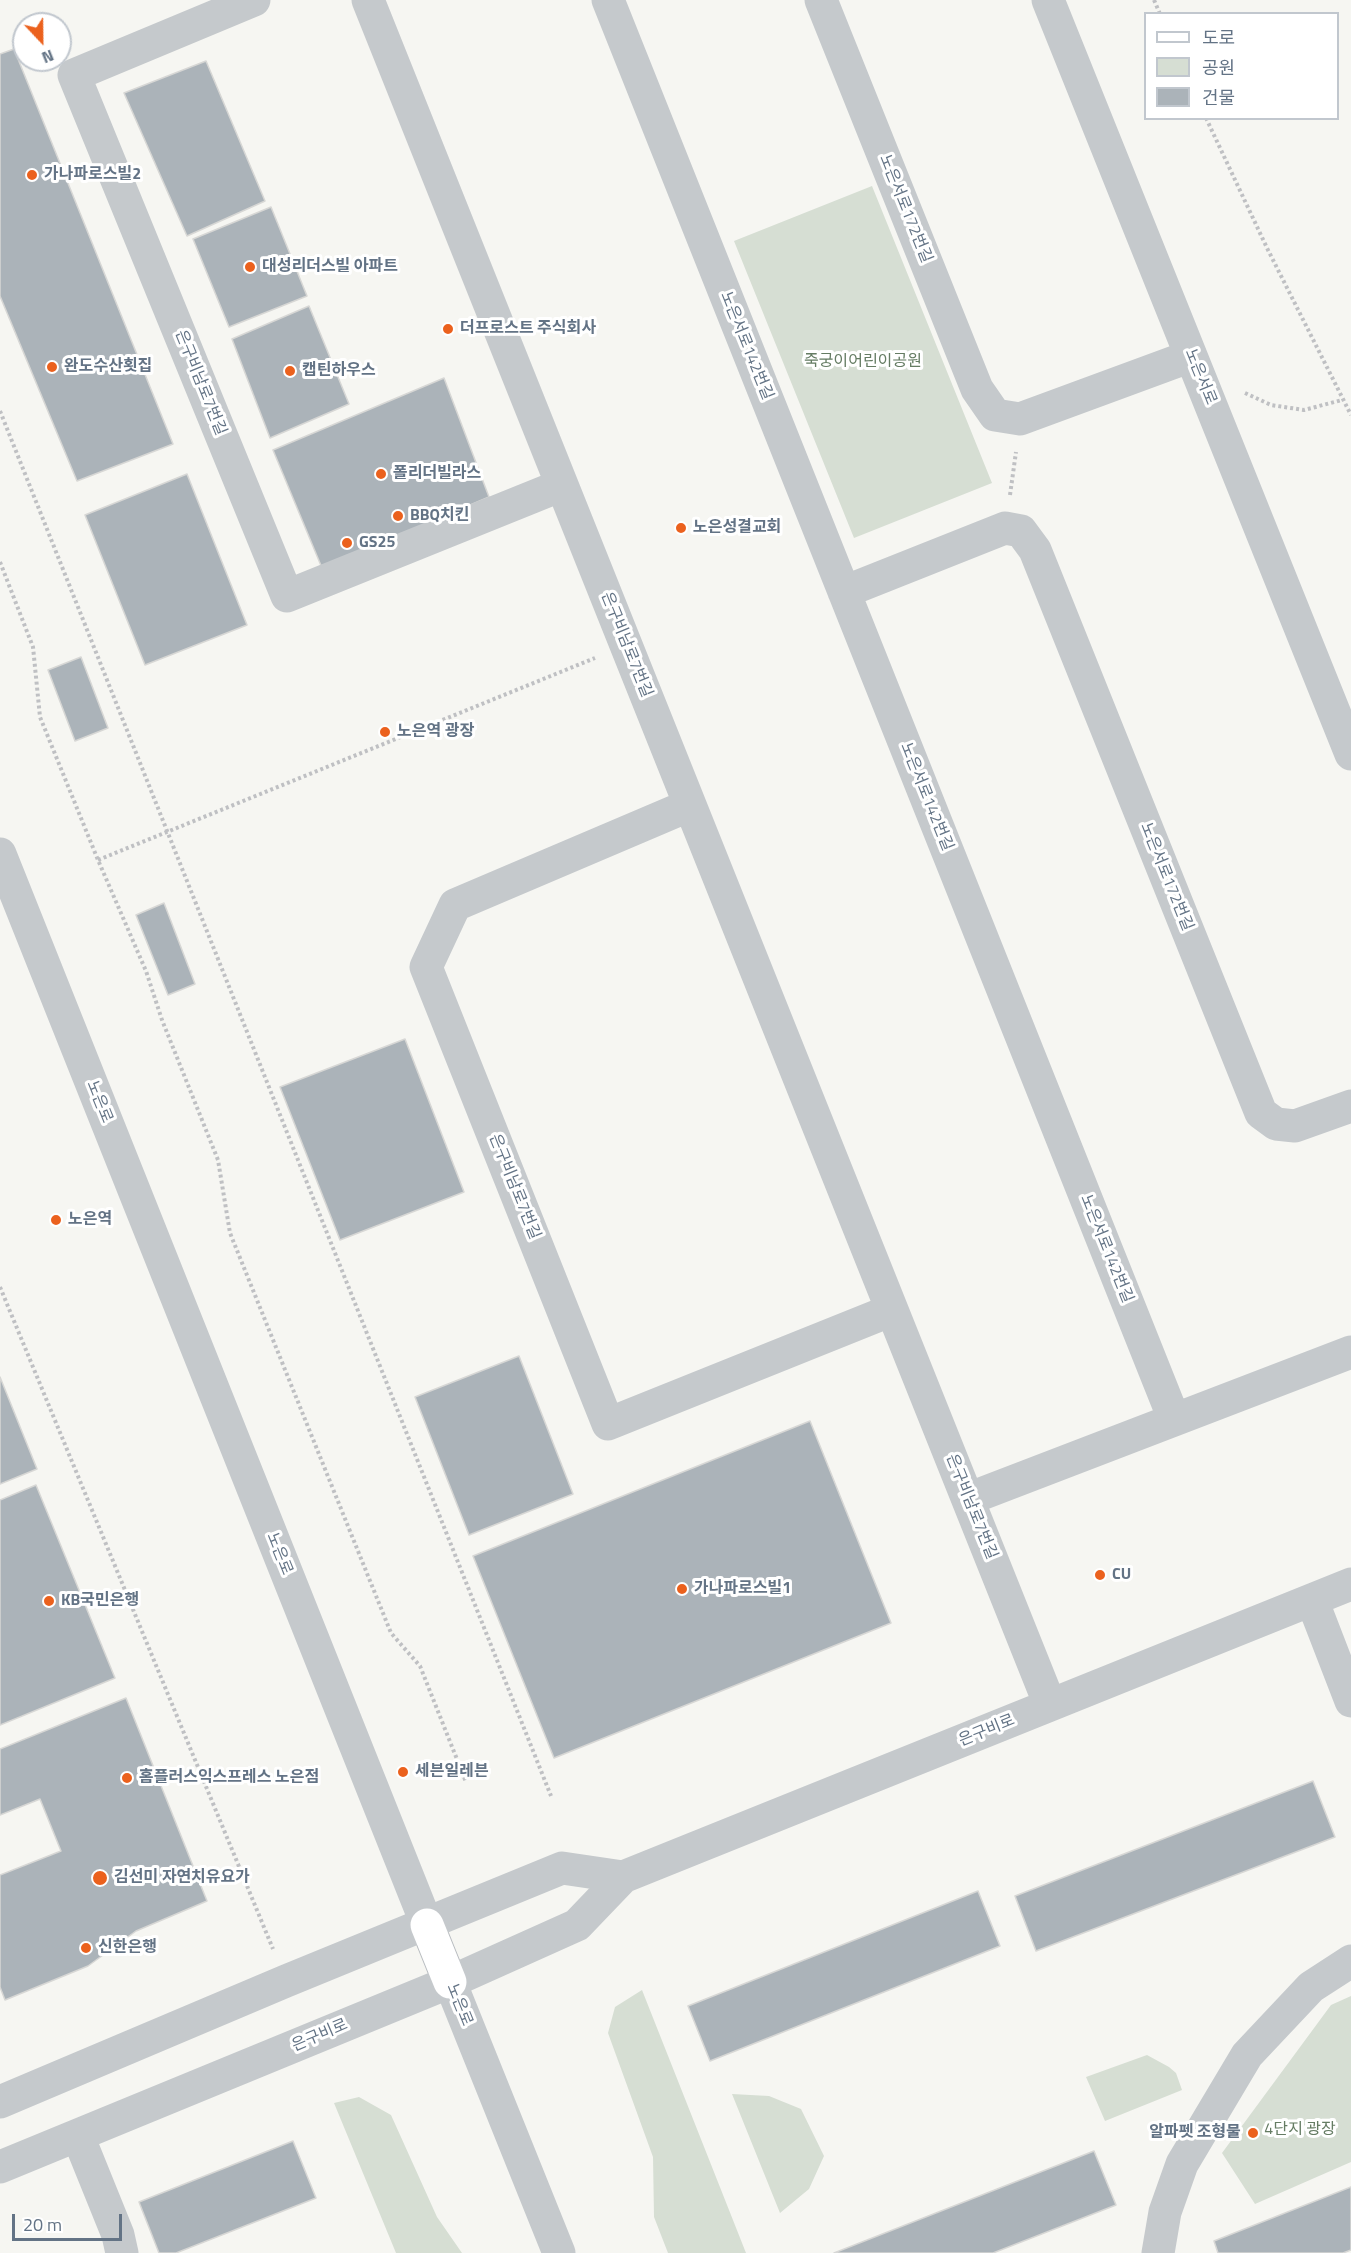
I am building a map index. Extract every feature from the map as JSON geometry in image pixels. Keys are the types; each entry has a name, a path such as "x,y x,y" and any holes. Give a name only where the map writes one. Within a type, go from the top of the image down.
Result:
{"main road":[{"name":"노은로","path":"427,1925 450,1982"}],"street":[{"name":"은구비남로7번길","path":"254,0 74,75 287,596 562,485"},
{"name":"은구비남로7번길","path":"368,0 1050,1705"},
{"name":"노은서로142번길","path":"608,0 1174,1419"},
{"name":"노은서로172번길","path":"821,0 976,389 1008,417"},
{"name":"노은서로","path":"1048,0 1351,754"},
{"path":"1008,417 1191,356"},
{"path":"844,592 1005,528"},
{"name":"노은서로172번길","path":"1005,528 1021,531 1035,550 1261,1113 1276,1124 1294,1126 1351,1106"},
{"name":"은구비남로7번길","path":"690,805 455,905 426,967 599,1402 608,1424 892,1310"},
{"name":"노은로","path":"0,854 427,1925"},
{"path":"968,1499 1351,1352"},
{"name":"은구비로","path":"0,2167 450,1982 577,1925 623,1877 1351,1584"},
{"path":"1312,1600 1351,1701"},
{"path":"0,2102 562,1868 623,1877"},
{"path":"1158,2253 1165,2212 1182,2164 1247,2055 1311,1986 1351,1961"},
{"name":"노은로","path":"450,1982 558,2253"},
{"path":"78,2136 118,2235 122,2253"}],"path":[{"path":"1207,120 1267,248 1351,415"},
{"path":"1204,389 1217,386 1240,391 1271,405 1304,410 1342,400"},
{"path":"0,411 551,1796"},
{"path":"1005,528 1008,417"},
{"path":"0,562 33,647 40,717 146,971 162,1020 218,1160 230,1233 392,1633 420,1666 466,1782"},
{"path":"98,860 626,645"},
{"path":"0,1287 286,1981"}],"green space":[{"name":"죽궁이어린이공원","path":"872,186 992,483 854,538 734,241"},
{"path":"642,1990 746,2253 668,2253 654,2217 653,2157 608,2033 615,2007"},
{"name":"4단지 광장","path":"1351,1996 1351,2162 1255,2204 1222,2153 1331,2005"},
{"path":"1147,2055 1176,2073 1182,2090 1105,2121 1086,2077"},
{"path":"732,2094 769,2096 801,2109 824,2156 809,2189 780,2213"},
{"path":"359,2097 391,2115 437,2217 462,2253 396,2253 334,2103"}],"building":[{"name":"가나파로스빌2","path":"12,50 12,72 23,72 173,444 77,481 0,296 0,54"},
{"path":"206,61 265,201 187,236 124,93"},
{"name":"대성리더스빌 아파트","path":"271,207 307,296 229,327 193,239"},
{"name":"캡틴하우스","path":"309,306 349,404 270,438 232,339"},
{"name":"폴리더빌라스","path":"444,378 489,497 322,568 273,450"},
{"path":"187,474 247,625 145,665 85,515"},
{"path":"81,657 108,728 75,741 48,670"},
{"path":"164,903 195,984 168,995 136,915"},
{"path":"405,1039 464,1192 340,1240 280,1087"},
{"path":"519,1356 573,1494 469,1535 415,1397"},
{"path":"0,1377 37,1469 0,1484"},
{"name":"가나파로스빌1","path":"810,1421 891,1623 554,1758 473,1556"},
{"path":"36,1485 115,1678 0,1725 0,1500"},
{"path":"126,1698 207,1901 136,1931 88,1966 5,2000 0,1987 0,1875 61,1851 40,1799 0,1815 0,1749"},
{"path":"1313,1781 1335,1837 1036,1951 1015,1896"},
{"path":"978,1891 1000,1946 710,2061 688,2006"},
{"path":"293,2141 316,2198 176,2253 159,2253 139,2202"},
{"path":"1094,2151 1116,2205 993,2253 834,2253"},
{"path":"1351,2187 1351,2250 1343,2253 1218,2253 1214,2241"}],"place":[{"name":"가나파로스빌2","path":"32,175"},
{"name":"대성리더스빌 아파트","path":"250,267"},
{"name":"더프로스트 주식회사","path":"448,329"},
{"name":"완도수산횟집","path":"52,367"},
{"name":"캡틴하우스","path":"290,371"},
{"name":"폴리더빌라스","path":"381,474"},
{"name":"BBQ치킨","path":"398,516"},
{"name":"노은성결교회","path":"681,528"},
{"name":"GS25","path":"347,543"},
{"name":"노은역 광장","path":"385,732"},
{"name":"노은역","path":"56,1220"},
{"name":"CU","path":"1100,1575"},
{"name":"가나파로스빌1","path":"682,1589"},
{"name":"KB국민은행","path":"49,1601"},
{"name":"세븐일레븐","path":"403,1772"},
{"name":"홈플러스익스프레스 노은점","path":"127,1778"},
{"name":"김선미 자연치유요가","path":"100,1878"},
{"name":"신한은행","path":"86,1948"},
{"name":"알파펫 조형물","path":"1253,2133"}]}
